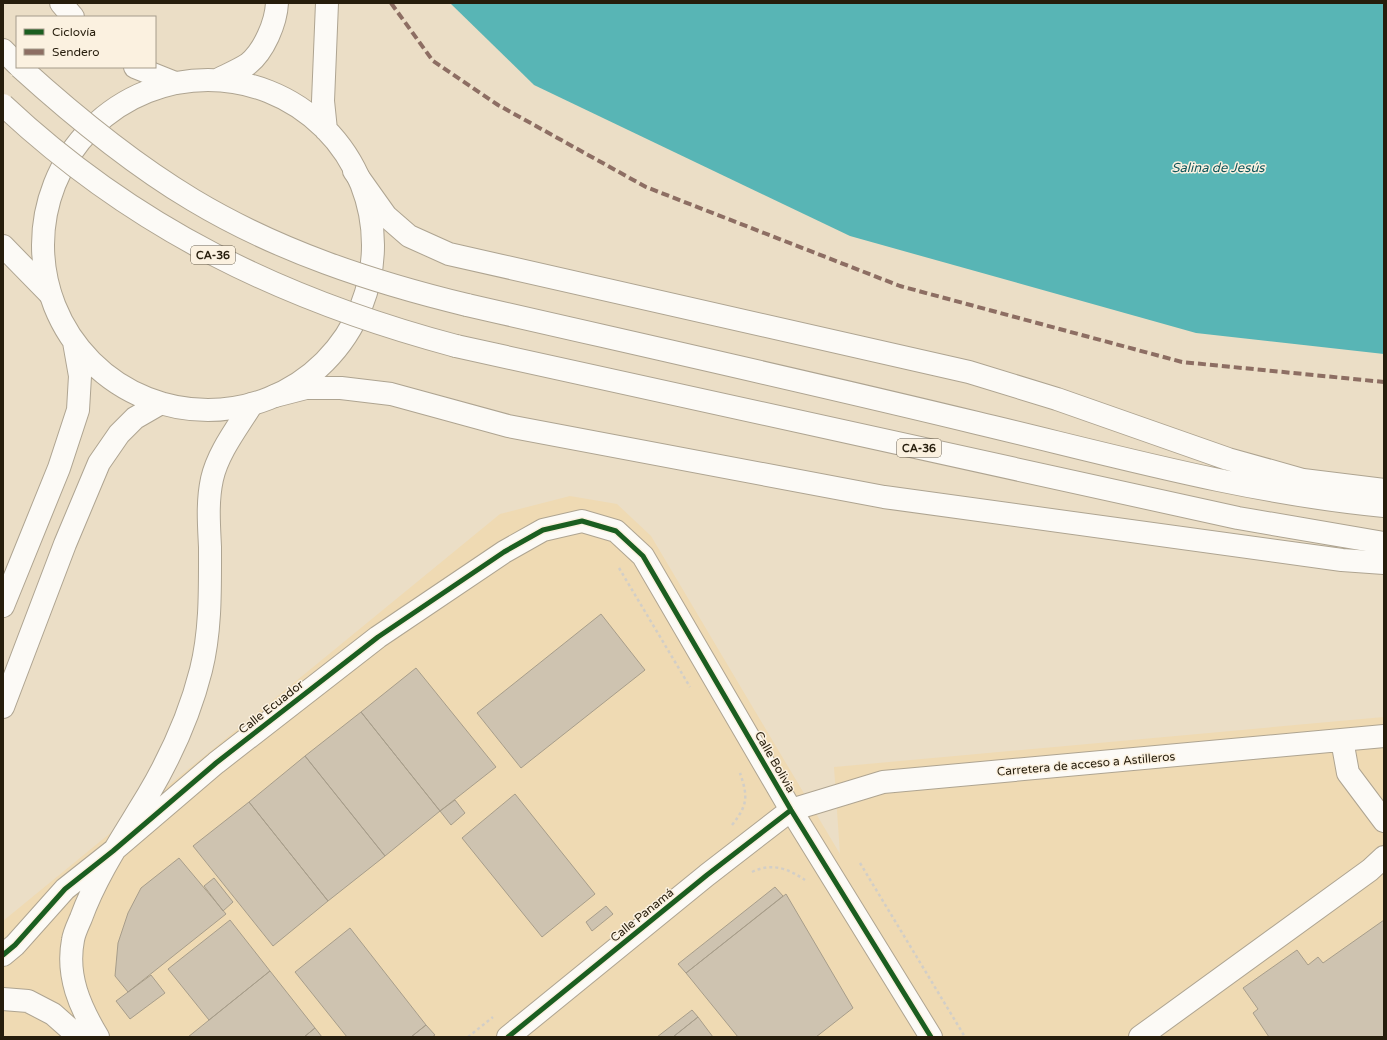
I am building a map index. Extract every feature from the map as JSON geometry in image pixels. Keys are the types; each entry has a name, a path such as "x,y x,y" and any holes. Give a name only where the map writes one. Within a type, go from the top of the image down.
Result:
{"main road":[{"path":"61,3 72,16"},
{"path":"217,80 248,63 264,43 276,17 277,3"},
{"path":"326,130 323,101 327,3"},
{"path":"3,50 16,63"},
{"path":"21,68 90,127 149,171 193,200 245,228 359,275 398,288 467,306 873,398 1190,474 1292,494 1384,506"},
{"path":"138,68 175,83"},
{"path":"1384,490 1303,480 1228,459 1057,399 969,372 449,254 409,236 386,216 326,130 302,110 276,95 247,85 217,80 196,80 175,83 142,94 112,110 86,133 66,161 52,192 44,225 44,260 50,294 60,318 74,342 98,368 117,383 138,394 175,407 206,410 229,409 252,404 306,388 341,388 391,394 508,426 884,497 1342,560 1384,563"},
{"name":"CA-36","path":"3,105 62,156 110,192 206,252 258,278 373,322 456,346 1238,518 1384,543"},
{"path":"275,396 310,375 325,361 350,329 359,310 370,271 372,230 363,190 354,171"},
{"path":"3,246 50,294"},
{"path":"3,606 59,468 78,410 80,376 74,342"},
{"path":"3,707 65,544 99,464 124,428 135,418 161,403"},
{"path":"98,1037 74,990 71,962 73,939 87,903 113,851 148,794 171,751 186,716 201,670 208,634 210,547 208,509 212,478 222,453 252,404"},
{"name":"Calle Ecuador","path":"3,955 15,945 66,889 216,763 378,637 504,552 543,530 582,521"},
{"name":"Calle Bolivia","path":"582,521 616,531 644,556 791,810 930,1037"},
{"name":"Carretera de acceso a Astilleros","path":"791,810 883,782 1384,736"},
{"path":"1342,740 1348,773 1384,822"},
{"name":"Calle Panamá","path":"508,1037 707,875 791,810"},
{"path":"1140,1037 1370,870 1384,858"},
{"path":"3,999 28,1001 54,1014 79,1037"}],"path":[{"path":"619,567 691,689"},
{"path":"728,829 740,814 747,793 740,771"},
{"path":"860,863 965,1037"},
{"path":"749,873 772,867 790,870 809,882"},
{"path":"468,1037 498,1013"}],"shaded area":[{"path":"570,496 617,504 651,536 840,854 834,767 1384,717 1384,1037 3,1037 3,921 500,514"}],"water":[{"name":"Salina de Jesús","path":"450,3 1384,3 1384,354 1196,333 850,236 534,85"}],"building":[{"path":"601,614 645,670 521,768 477,713"},
{"path":"416,668 496,767 440,811 361,712"},
{"path":"361,712 440,811 385,856 305,756"},
{"path":"305,756 385,856 328,901 249,802"},
{"path":"515,794 595,894 542,937 462,838"},
{"path":"455,800 465,813 451,825 440,811"},
{"path":"249,802 328,901 273,946 193,846"},
{"path":"179,858 226,914 128,992 115,976 118,943 128,913 141,888"},
{"path":"214,878 233,902 223,911 204,886"},
{"path":"775,887 783,896 686,973 678,964"},
{"path":"786,894 853,1008 816,1037 738,1037 686,973"},
{"path":"606,906 613,914 592,931 586,922"},
{"path":"230,920 270,971 209,1020 168,969"},
{"path":"1384,920 1384,1037 1269,1037 1253,1013 1258,1009 1243,988 1297,950 1308,965 1318,957 1323,963"},
{"path":"350,928 426,1025 411,1037 347,1037 295,972"},
{"path":"270,971 315,1028 304,1037 188,1037"},
{"path":"151,975 165,993 130,1019 116,1001"},
{"path":"692,1010 698,1017 673,1037 657,1037"},
{"path":"698,1017 713,1037 673,1037"},
{"path":"426,1025 435,1035 432,1037 411,1037"},
{"path":"315,1028 322,1037 304,1037"}],"marked path":[{"path":"391,3 433,61 498,105 646,187 900,286 1182,362 1384,382"}],"cycle path":[{"path":"3,955 15,945 65,889 113,851 216,763 378,637 504,552 543,530 582,521 616,531 643,556 791,810 931,1037"},
{"path":"508,1037 707,875 791,810"}]}
